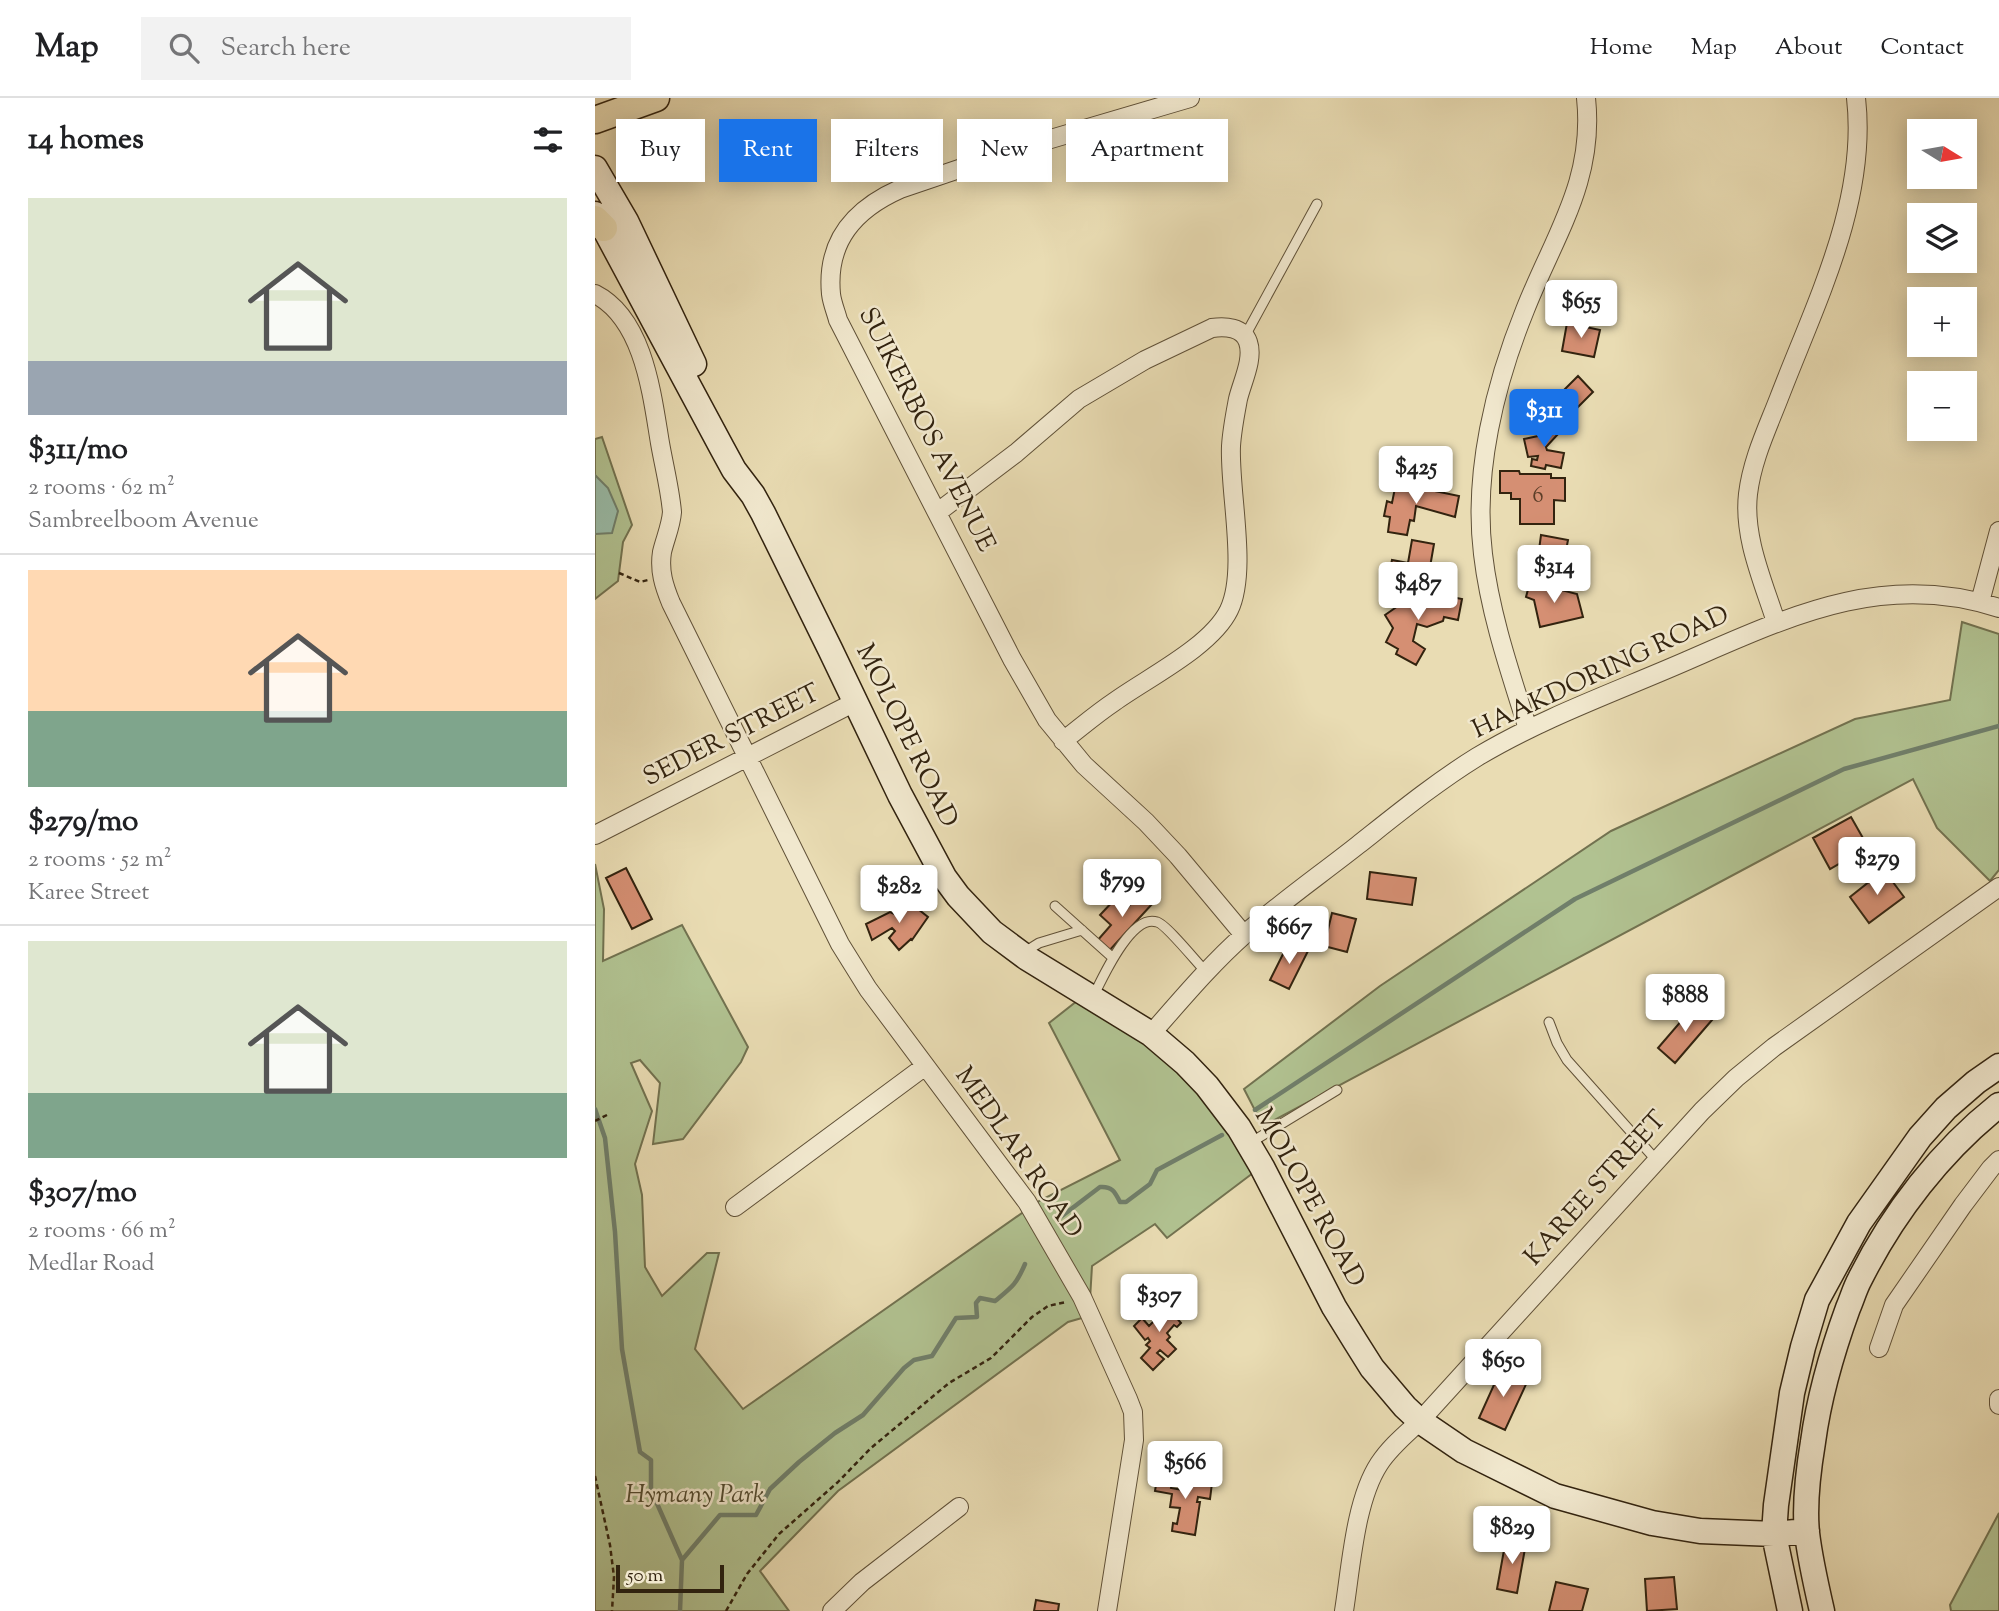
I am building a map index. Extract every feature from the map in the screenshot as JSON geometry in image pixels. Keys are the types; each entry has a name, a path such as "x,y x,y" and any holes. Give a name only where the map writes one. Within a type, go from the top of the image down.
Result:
{"main road":[{"path":"595,120 656,98"}],"street":[{"name":"SUIKERBOS AVENUE","path":"1190,98 1027,146 900,189 881,198 861,212 848,226 837,248 831,275 831,296 838,320 1033,697 1063,741 1178,856 1244,935"},
{"path":"1528,729 1498,630 1482,551 1481,505 1485,451 1493,408 1513,343 1581,178 1587,141 1587,98"},
{"path":"1776,622 1751,545 1748,495 1760,448 1835,254 1849,208 1859,134 1856,98"},
{"name":"MOLOPE ROAD","path":"595,168 626,221 739,451 753,495"},
{"name":"MOLOPE ROAD","path":"598,221 734,470 753,495 900,795 944,877 992,932 1021,954 1151,1034 1207,1086 1239,1128 1334,1307 1388,1388 1420,1421 1464,1451 1555,1496 1652,1523 1700,1531 1775,1534 1807,1531"},
{"path":"595,294 611,304 626,323 648,374 654,398 672,512 662,555 661,576"},
{"path":"938,512 1016,453 1065,410 1102,384 1212,328 1231,327 1245,336 1249,344 1249,355 1231,448 1236,580 1229,610 1221,623 1191,650 1113,702 1063,741"},
{"path":"1980,602 1999,531"},
{"name":"MEDLAR ROAD","path":"661,576 671,604 840,944 867,989 1027,1202 1083,1297 1128,1399 1133,1412 1134,1440 1107,1611"},
{"name":"HAAKDORING ROAD","path":"1151,1034 1244,935 1285,901 1441,782 1477,757 1528,729 1776,622 1850,600 1881,595 1926,595 1980,602 1999,608"},
{"name":"SEDER STREET","path":"595,835 855,702"},
{"name":"KAREE STREET","path":"1344,1611 1360,1512 1370,1480 1391,1448 1420,1421 1702,1111 1736,1078 1774,1047 1999,887"},
{"path":"1790,1611 1775,1534 1778,1478 1792,1393 1817,1300 1860,1223 1920,1137 1946,1108 1999,1066"},
{"path":"735,1207 924,1067"},
{"path":"1822,1611 1807,1531 1808,1474 1817,1409 1839,1331 1859,1280 1903,1207 1932,1169 1980,1120 1999,1105"},
{"path":"1879,1348 1894,1305 1963,1205 1999,1160"},
{"path":"1999,1399 1999,1405"},
{"path":"832,1611 862,1582 959,1507"}],"lane":[{"path":"1245,336 1317,204"},
{"path":"1055,906 1113,958"},
{"path":"1092,999 1125,941 1143,923 1149,921 1161,924 1207,973"},
{"path":"1021,954 1039,943 1082,930"},
{"path":"1549,1022 1556,1043 1567,1060 1657,1161"},
{"path":"1248,1144 1337,1090"}],"path":[{"path":"619,573 640,582 661,576"},
{"path":"595,1121 607,1115"},
{"path":"726,1611 747,1574 779,1534 838,1482 871,1448 949,1383 991,1358 1032,1317 1048,1306 1083,1297"},
{"path":"595,1476 610,1545 614,1577 612,1611"}],"green space":[{"path":"602,437 632,525 623,542 618,581 595,599 595,439"},
{"path":"1962,622 1999,634 1999,870 1990,881 1937,828 1913,779 1263,1126 1244,1089 1380,986 1611,831 1855,719 1950,700"},
{"name":"Hymany Park","path":"595,864 604,909 603,961 682,925 748,1047 741,1062 683,1139 653,1144 660,1083 640,1060 631,1063 652,1111 635,1164 642,1195 645,1267 662,1296 707,1253 719,1253 695,1349 743,1409 1039,1201 1120,1160 1049,1023 1077,1001 1164,1056 1234,1133 1253,1173 1167,1238 1155,1224 1092,1266 1089,1316 1068,1322 838,1491 760,1571 789,1611 595,1611"},
{"path":"1999,1513 1999,1611 1951,1611 1950,1605"}],"shaded area":[{"path":"595,475 608,488 618,511 612,533 595,534"}],"building":[{"path":"1567,323 1600,330 1594,357 1562,351"},
{"path":"1578,376 1593,392 1567,418 1552,402"},
{"path":"1549,423 1559,433 1546,447 1547,450 1564,453 1561,468 1531,466 1532,459 1537,460 1538,456 1528,457 1524,439 1538,436"},
{"path":"1500,471 1551,474 1551,478 1565,478 1565,501 1554,500 1554,524 1520,524 1520,499 1511,499 1511,493 1500,493"},
{"path":"1396,483 1459,496 1455,517 1416,506 1414,521 1410,520 1407,535 1388,532 1390,517 1384,516 1387,501 1392,503"},
{"path":"1541,535 1568,540 1564,561 1551,582 1525,578 1527,564 1539,550"},
{"path":"1412,540 1434,544 1431,575 1428,576 1451,578 1449,593 1402,584 1403,578 1398,577 1397,583 1386,581 1392,560 1408,563"},
{"path":"1530,582 1577,594 1583,617 1540,627 1534,600 1526,597"},
{"path":"1436,594 1462,599 1458,620 1444,617 1443,621 1427,627 1417,624 1413,641 1425,649 1416,665 1396,654 1398,649 1386,642 1393,628 1385,615 1411,597 1435,602"},
{"path":"1851,817 1868,847 1830,869 1813,838"},
{"path":"626,868 652,919 632,929 606,878"},
{"path":"1884,870 1904,897 1869,923 1850,897"},
{"path":"1370,872 1416,878 1412,905 1367,899"},
{"path":"1141,892 1153,903 1108,952 1097,941 1111,925 1100,915 1117,897 1128,907"},
{"path":"908,902 919,907 928,917 912,940 899,950 889,938 895,931 892,928 872,940 866,924 890,912 901,917"},
{"path":"1332,913 1356,919 1347,952 1324,946"},
{"path":"1289,942 1308,951 1289,989 1270,980"},
{"path":"1695,1005 1712,1020 1675,1063 1658,1048"},
{"path":"1175,1302 1182,1309 1175,1316 1181,1323 1177,1327 1174,1325 1167,1333 1170,1337 1167,1340 1176,1349 1168,1357 1160,1350 1157,1353 1164,1359 1153,1370 1141,1358 1150,1348 1146,1345 1150,1341 1148,1338 1145,1340 1134,1326 1142,1318 1149,1326 1161,1314 1157,1310 1162,1304 1167,1309"},
{"path":"1502,1367 1528,1380 1505,1430 1479,1418"},
{"path":"1158,1472 1173,1475 1171,1488 1183,1490 1185,1478 1212,1483 1210,1499 1198,1497 1197,1502 1200,1502 1195,1535 1172,1531 1173,1523 1177,1524 1180,1508 1170,1507 1172,1494 1155,1491"},
{"path":"1506,1539 1526,1543 1517,1593 1497,1589"},
{"path":"1674,1577 1677,1609 1647,1611 1645,1579"},
{"path":"1556,1582 1588,1589 1582,1611 1549,1611"},
{"path":"1036,1600 1059,1604 1058,1611 1034,1611"}],"waterway":[{"path":"1255,1110 1575,899 1844,769 1999,726"},
{"path":"595,1109 605,1138 615,1232 622,1349 640,1452 651,1460 651,1490 682,1560 680,1611"},
{"path":"1058,1219 1100,1187 1110,1189 1120,1202 1126,1202 1150,1184 1157,1170 1222,1135"},
{"path":"682,1560 720,1515 756,1515 770,1489 835,1433 863,1415 904,1368 914,1360 932,1356 956,1318 977,1317 976,1303 980,1298 995,1301 1006,1292 1025,1264"}]}
